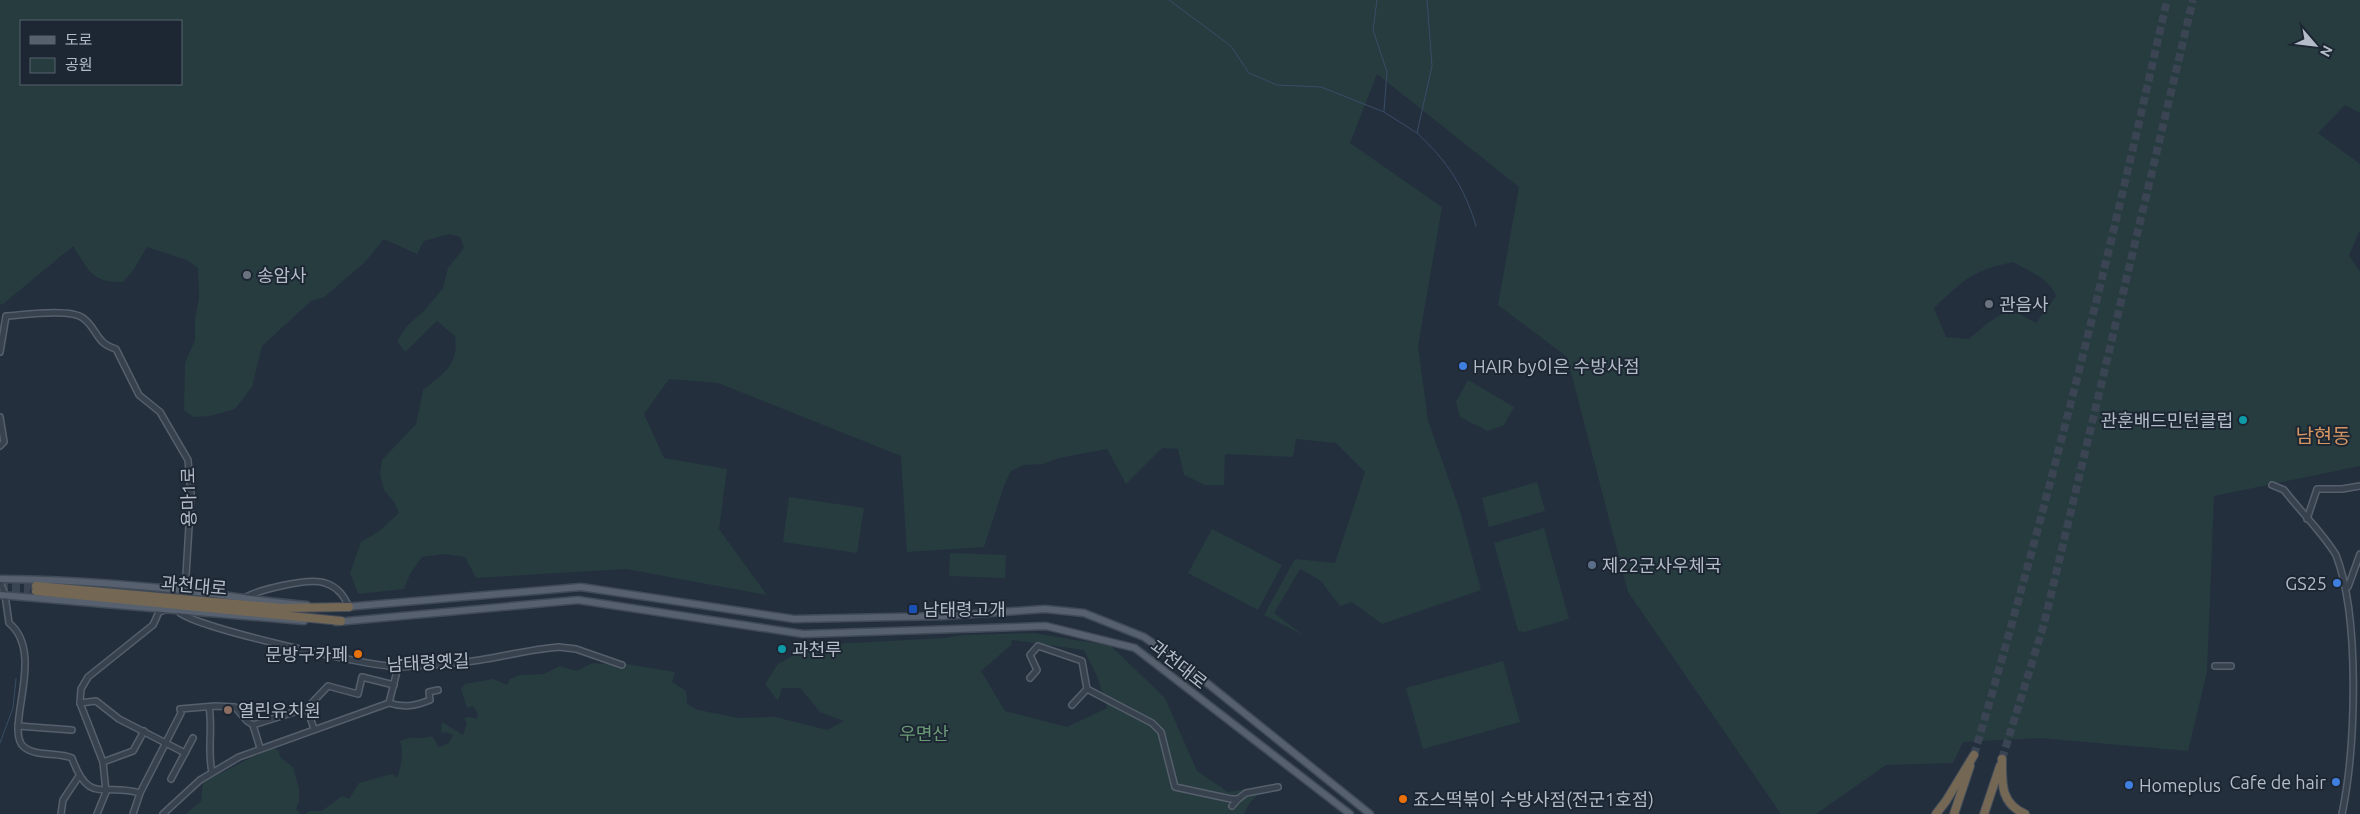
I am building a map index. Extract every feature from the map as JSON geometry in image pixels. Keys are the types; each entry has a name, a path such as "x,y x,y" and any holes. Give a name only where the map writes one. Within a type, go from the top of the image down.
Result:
{"highway":[{"name":"과천대로","path":"341,622 36,589 282,608 350,607"},
{"path":"1936,814 1974,755 1954,814"},
{"path":"1984,814 2002,759 2003,793 2009,804 2025,814"}],"main road":[{"path":"0,580 34,579 350,607 581,587 794,619 944,616 1045,609 1084,614 1144,637 1187,667 1370,814"},
{"name":"과천대로","path":"2,595 326,623 578,600 803,634 1046,626 1135,648 1350,814"},
{"path":"1299,775 1308,764"}],"street":[{"name":"용마1로","path":"0,352 1,333 6,316 38,313 78,314 85,319 102,344 116,349 139,395 160,412 188,460 191,494 185,591"},
{"path":"0,417 4,442 0,446"},
{"path":"2272,485 2284,490 2306,520 2336,555 2348,587 2358,628"},
{"path":"2306,520 2317,489 2342,489 2360,486"},
{"path":"2348,587 2360,554"},
{"path":"0,580 9,623 13,626 24,648 26,667 18,726 18,737 22,746 31,752 63,754 72,758 79,776 88,786 106,792 126,789 140,793"},
{"path":"243,598 256,591 309,582 323,582 341,592 350,607"},
{"path":"97,814 106,792 103,762 80,703 83,682 154,625 160,612 166,610"},
{"name":"남태령옛길","path":"178,611 193,621 282,644 398,667 451,664 559,647 576,649 622,665"},
{"path":"2342,814 2353,741 2358,672 2358,637"},
{"path":"1030,678 1037,670 1030,655 1038,646 1082,661 1087,689"},
{"path":"2216,666 2231,666"},
{"path":"388,703 398,667"},
{"path":"253,725 307,708 328,686 358,694 362,677 394,685"},
{"path":"1072,704 1087,689"},
{"path":"1087,689 1152,723 1161,732 1175,787 1238,799"},
{"path":"163,814 194,785 212,772 260,748 388,703 402,707 418,705 430,700 429,692 438,690"},
{"path":"80,703 96,701 119,719 185,753"},
{"path":"133,814 140,793 181,713 180,710 209,707 235,708 253,725 260,748"},
{"path":"209,707 212,732 208,756 212,772"},
{"path":"307,708 314,729"},
{"path":"18,726 72,730"},
{"path":"103,762 133,752 144,731"},
{"path":"171,779 193,738"},
{"path":"61,814 63,800 79,776"},
{"path":"1232,806 1246,793 1278,787"}],"green space":[{"path":"0,0 2360,0 2360,113 2345,105 2318,133 2360,164 2360,230 2349,255 2360,272 2360,466 2214,496 2207,672 2188,751 2040,738 1963,742 1953,763 1886,765 1816,814 1781,814 1628,592 1567,357 1498,305 1519,187 1377,74 1350,143 1442,207 1418,346 1428,421 1459,508 1481,590 1382,624 1352,602 1340,606 1320,580 1300,569 1274,613 1303,635 1264,615 1295,559 1335,563 1365,472 1336,443 1296,439 1293,457 1225,454 1224,485 1205,485 1184,475 1178,449 1162,448 1126,484 1107,449 1059,458 1043,464 1023,465 1011,471 1005,483 984,547 907,552 901,456 718,383 669,379 644,414 664,458 727,469 719,529 767,595 626,569 476,578 465,557 444,554 422,557 410,574 404,589 358,594 350,573 361,542 378,532 399,513 394,502 384,490 380,475 382,460 416,424 423,390 448,368 455,354 455,336 437,321 405,352 397,341 407,326 425,310 443,288 448,268 464,248 460,237 449,234 424,241 417,254 384,239 364,263 324,297 311,301 262,346 252,387 235,409 210,416 193,417 184,410 185,363 195,340 195,319 199,297 198,268 187,260 147,247 134,269 123,282 112,282 97,277 92,273 73,246 2,305 0,304","holes":["2013,262 2049,284 2056,296 2036,323 2010,309 1989,322 1969,339 1946,337 1934,308 1962,283 1987,269"]},
{"path":"1468,380 1514,407 1504,425 1488,431 1460,417 1456,402"},
{"path":"1537,482 1545,511 1489,527 1482,498"},
{"path":"789,497 864,508 857,553 783,542"},
{"path":"1544,528 1569,619 1524,632 1518,631 1494,543"},
{"path":"1212,529 1282,565 1258,610 1188,573"},
{"path":"950,553 1006,555 1005,578 949,576"},
{"name":"우면산","path":"1033,633 1111,646 1165,698 1197,771 1228,792 1253,788 1259,793 1249,804 1244,814 305,814 310,811 322,811 342,796 349,799 359,783 392,774 397,778 402,760 400,741 409,738 432,736 439,747 449,743 453,735 446,732 441,733 442,722 463,735 467,723 464,718 477,719 478,714 473,706 467,708 461,689 465,684 493,679 507,685 510,679 520,675 544,674 560,666 577,671 593,663 604,664 611,659 620,663 675,672 672,682 686,691 687,704 698,710 739,718 775,717 827,730 844,721 820,712 800,688 782,688 778,701 765,684 778,664 812,645 946,638 962,635","holes":["1012,640 1084,650 1097,676 1107,708 1067,727 1005,711 981,671 1011,645"]},
{"path":"1503,661 1520,722 1423,749 1406,688"},
{"path":"272,747 278,750 281,758 293,767 299,789 299,802 296,809 301,814 186,814 201,801 203,782"}],"waterway":[{"path":"1169,0 1231,46 1249,73 1277,85 1321,87 1384,112 1417,133"},
{"path":"1377,0 1373,30 1387,72 1384,111"},
{"path":"1427,0 1432,66 1417,133 1446,164 1460,186 1476,226"},
{"path":"0,743 13,708 16,679"}],"tunnel":[{"path":"1974,755 2053,473 2123,190 2167,0"},
{"path":"2002,759 2044,624 2193,0"},
{"path":"0,584 36,586"},
{"path":"0,589 30,591"}],"place":[{"name":"송암사","path":"247,275"},
{"name":"관음사","path":"1989,304"},
{"name":"HAIR by이은 수방사점","path":"1463,366"},
{"name":"관훈배드민턴클럽","path":"2243,420"},
{"name":"제22군사우체국","path":"1592,565"},
{"name":"GS25","path":"2337,583"},
{"name":"남태령고개","path":"913,609"},
{"name":"과천루","path":"782,649"},
{"name":"문방구카페","path":"358,654"},
{"name":"열린유치원","path":"228,710"},
{"name":"Cafe de hair","path":"2336,782"},
{"name":"Homeplus","path":"2129,785"},
{"name":"죠스떡볶이 수방사점(전군1호점)","path":"1403,799"}],"district":[{"name":"남현동","path":"2323,435"}]}
